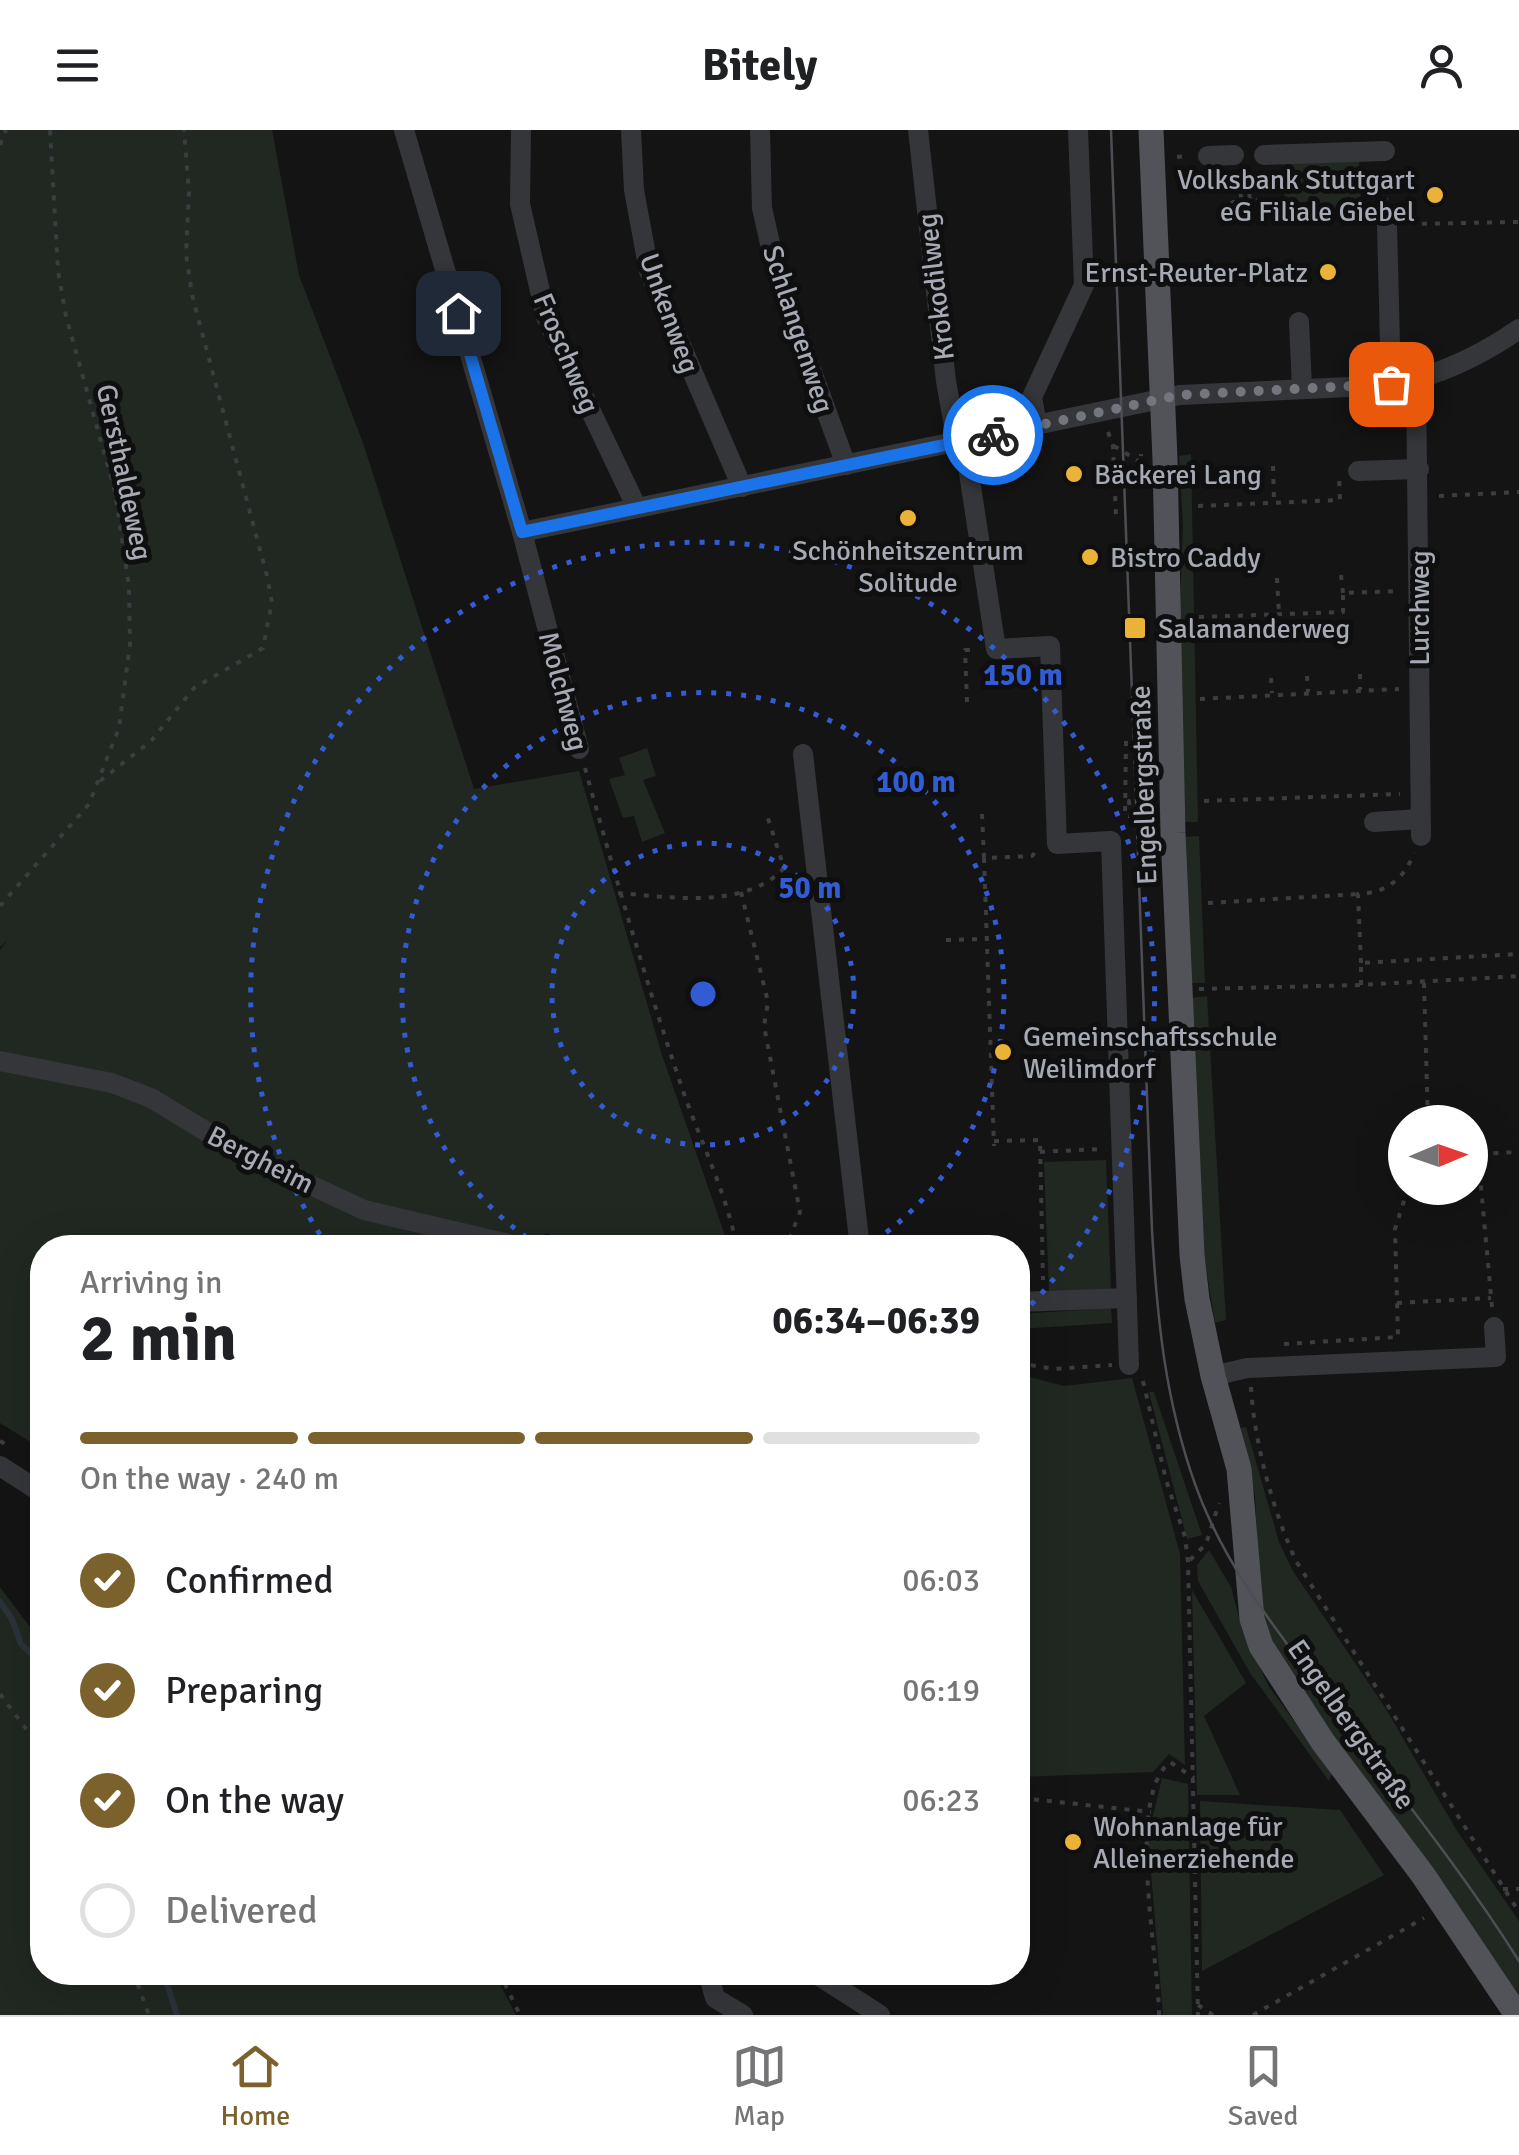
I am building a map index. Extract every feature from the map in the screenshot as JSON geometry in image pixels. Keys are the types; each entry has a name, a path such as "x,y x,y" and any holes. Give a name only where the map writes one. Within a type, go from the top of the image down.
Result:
{"main road":[{"name":"Engelbergstraße","path":"1151,130 1192,1255 1213,1376 1240,1469 1250,1606 1261,1646 1323,1742 1422,1875 1517,2015"}],"street":[{"name":"Molchweg","path":"404,130 522,532 579,748"},
{"name":"Froschweg","path":"521,130 520,204 546,317 637,508"},
{"name":"Unkenweg","path":"631,130 634,190 650,270 742,487"},
{"name":"Schlangenweg","path":"760,130 762,208 778,279 846,465"},
{"name":"Krokodilweg","path":"918,130 946,381 996,649 1050,646 1057,844"},
{"path":"1036,424 1032,397 1084,285 1078,130"},
{"path":"1264,161 1384,151"},
{"path":"1208,156 1232,155"},
{"path":"1387,225 1391,384"},
{"path":"1299,322 1302,388"},
{"path":"522,532 1180,395 1416,380 1464,360 1519,329"},
{"name":"Lurchweg","path":"1416,380 1420,828"},
{"path":"1358,471 1419,469"},
{"path":"802,754 858,1235"},
{"path":"1374,822 1420,828"},
{"path":"1057,844 1111,841 1127,1298 1134,1364"},
{"name":"Bergheim","path":"0,1061 112,1084 151,1098 240,1152 364,1210 471,1235"},
{"path":"1030,1302 1127,1298"},
{"path":"1213,1376 1246,1368 1496,1357 1494,1327"},
{"path":"0,1466 30,1485"},
{"path":"712,1985 715,1998 743,2015"},
{"path":"832,1985 872,2013"}],"path":[{"path":"0,145 6,130"},
{"name":"Gersthaldeweg","path":"0,906 89,804 119,728 130,644 128,586 114,492 66,316 58,271 50,130"},
{"path":"100,781 151,741 194,688 263,648 272,602 251,508 192,294 186,254 184,130"},
{"path":"1384,151 1387,225 1519,222"},
{"path":"1232,155 1232,202 1241,202 1240,168 1249,168 1250,201 1260,200 1259,168 1264,161"},
{"path":"1106,410 1113,446 1116,516"},
{"path":"1113,446 1140,462"},
{"path":"1274,466 1274,502"},
{"path":"1419,497 1519,492"},
{"path":"1198,506 1340,500"},
{"path":"1198,617 1343,612 1341,576"},
{"path":"1277,578 1279,614"},
{"path":"1342,593 1380,592"},
{"path":"967,702 965,650 973,650"},
{"path":"1360,674 1360,691"},
{"path":"1307,676 1308,693"},
{"path":"1272,678 1272,695"},
{"path":"1200,698 1381,690"},
{"path":"1126,740 1125,816 1130,816 1129,801 1152,816 1152,807"},
{"name":"Molchweg","path":"579,748 618,893 734,1235"},
{"path":"1204,801 1420,794"},
{"path":"982,814 994,1144 1040,1140 1044,1301"},
{"path":"618,893 687,898 741,892 776,877 784,868 768,815"},
{"path":"1208,903 1380,893 1409,868 1420,828"},
{"path":"984,858 1032,856 1042,844 1057,844"},
{"path":"741,892 768,1002 764,1026 800,1212 791,1235"},
{"path":"1358,894 1361,985"},
{"path":"946,940 987,940"},
{"path":"1361,964 1519,954"},
{"path":"1180,990 1519,976"},
{"path":"1424,982 1428,1105"},
{"path":"1040,1152 1122,1148"},
{"path":"1494,1327 1478,1154 1519,1152"},
{"path":"1268,1345 1398,1337 1395,1229 1403,1205"},
{"path":"1397,1303 1491,1298"},
{"path":"1030,1365 1054,1368 1134,1364 1185,1538 1198,2015"},
{"path":"1246,1368 1252,1416 1285,1538 1296,1561 1519,1912"},
{"path":"0,1694 30,1734"},
{"path":"1159,2015 1145,1838 1159,1770 1170,1762 1194,1778"},
{"path":"1030,1799 1151,1812"},
{"path":"1503,1889 1519,1889"},
{"path":"1253,2015 1424,1918"},
{"path":"138,1985 149,2015"},
{"path":"505,1985 520,2015"},
{"path":"1198,2005 1213,2015"}],"shaded area":[{"path":"0,130 272,130 299,275 363,443 474,789 579,771 662,1055 725,1235 30,1235 30,1442 0,1423 0,950 7,941 0,947"},
{"path":"1359,160 1361,209 1285,212 1283,163"},
{"path":"1191,454 1198,822 1185,822 1179,626 1183,525 1179,456"},
{"path":"647,748 656,776 643,780 665,833 642,842 634,816 623,818 609,779 625,775 619,758"},
{"path":"1199,836 1205,983 1190,983 1184,837"},
{"path":"1207,996 1226,1320 1215,1323 1203,1249 1191,998"},
{"path":"1106,1160 1111,1289 1049,1292 1044,1162"},
{"path":"1111,1308 1112,1323 1030,1328 1030,1313"},
{"path":"1030,1377 1064,1386 1132,1378 1180,1554 1185,1765 1169,1754 1153,1772 1030,1777"},
{"path":"1149,1392 1154,1392 1202,1535 1187,1539"},
{"path":"1246,1427 1279,1542 1293,1571 1386,1709 1457,1831 1519,1921 1519,1995 1282,1664 1261,1614 1255,1496 1241,1428"},
{"path":"1209,1550 1231,1587 1242,1629 1268,1685 1332,1774 1329,1781 1250,1673 1198,1581 1197,1565"},
{"path":"0,1587 30,1627 30,1985 500,1985 516,2015 0,2015"},
{"path":"1192,1590 1246,1683 1204,1716 1240,1795 1197,1795"},
{"path":"1162,1778 1188,1784 1192,2015 1163,2015 1148,1837"},
{"path":"1200,1801 1340,1810 1384,1875 1202,1971"}],"waterway":[{"path":"0,1602 12,1619 21,1644 30,1653"},
{"path":"167,1985 177,2015"}],"tram line":[{"path":"1111,130 1152,1230 1160,1326 1176,1421 1206,1511 1248,1589 1446,1855 1519,1961"}],"way so far":[{"path":"993,435 1180,395 1391,384"}],"place":[{"name":"Volksbank Stuttgart eG Filiale Giebel","path":"1435,195"},
{"name":"Ernst-Reuter-Platz","path":"1328,272"},
{"name":"Bäckerei Lang","path":"1074,474"},
{"name":"Schönheitszentrum Solitude","path":"908,518"},
{"name":"Bistro Caddy","path":"1090,557"},
{"name":"Salamanderweg","path":"1135,628"},
{"name":"Gemeinschaftsschule Weilimdorf","path":"1003,1052"},
{"name":"Wohnanlage für Alleinerziehende","path":"1073,1842"}],"route":[{"path":"458,313 522,532 993,435"}]}
